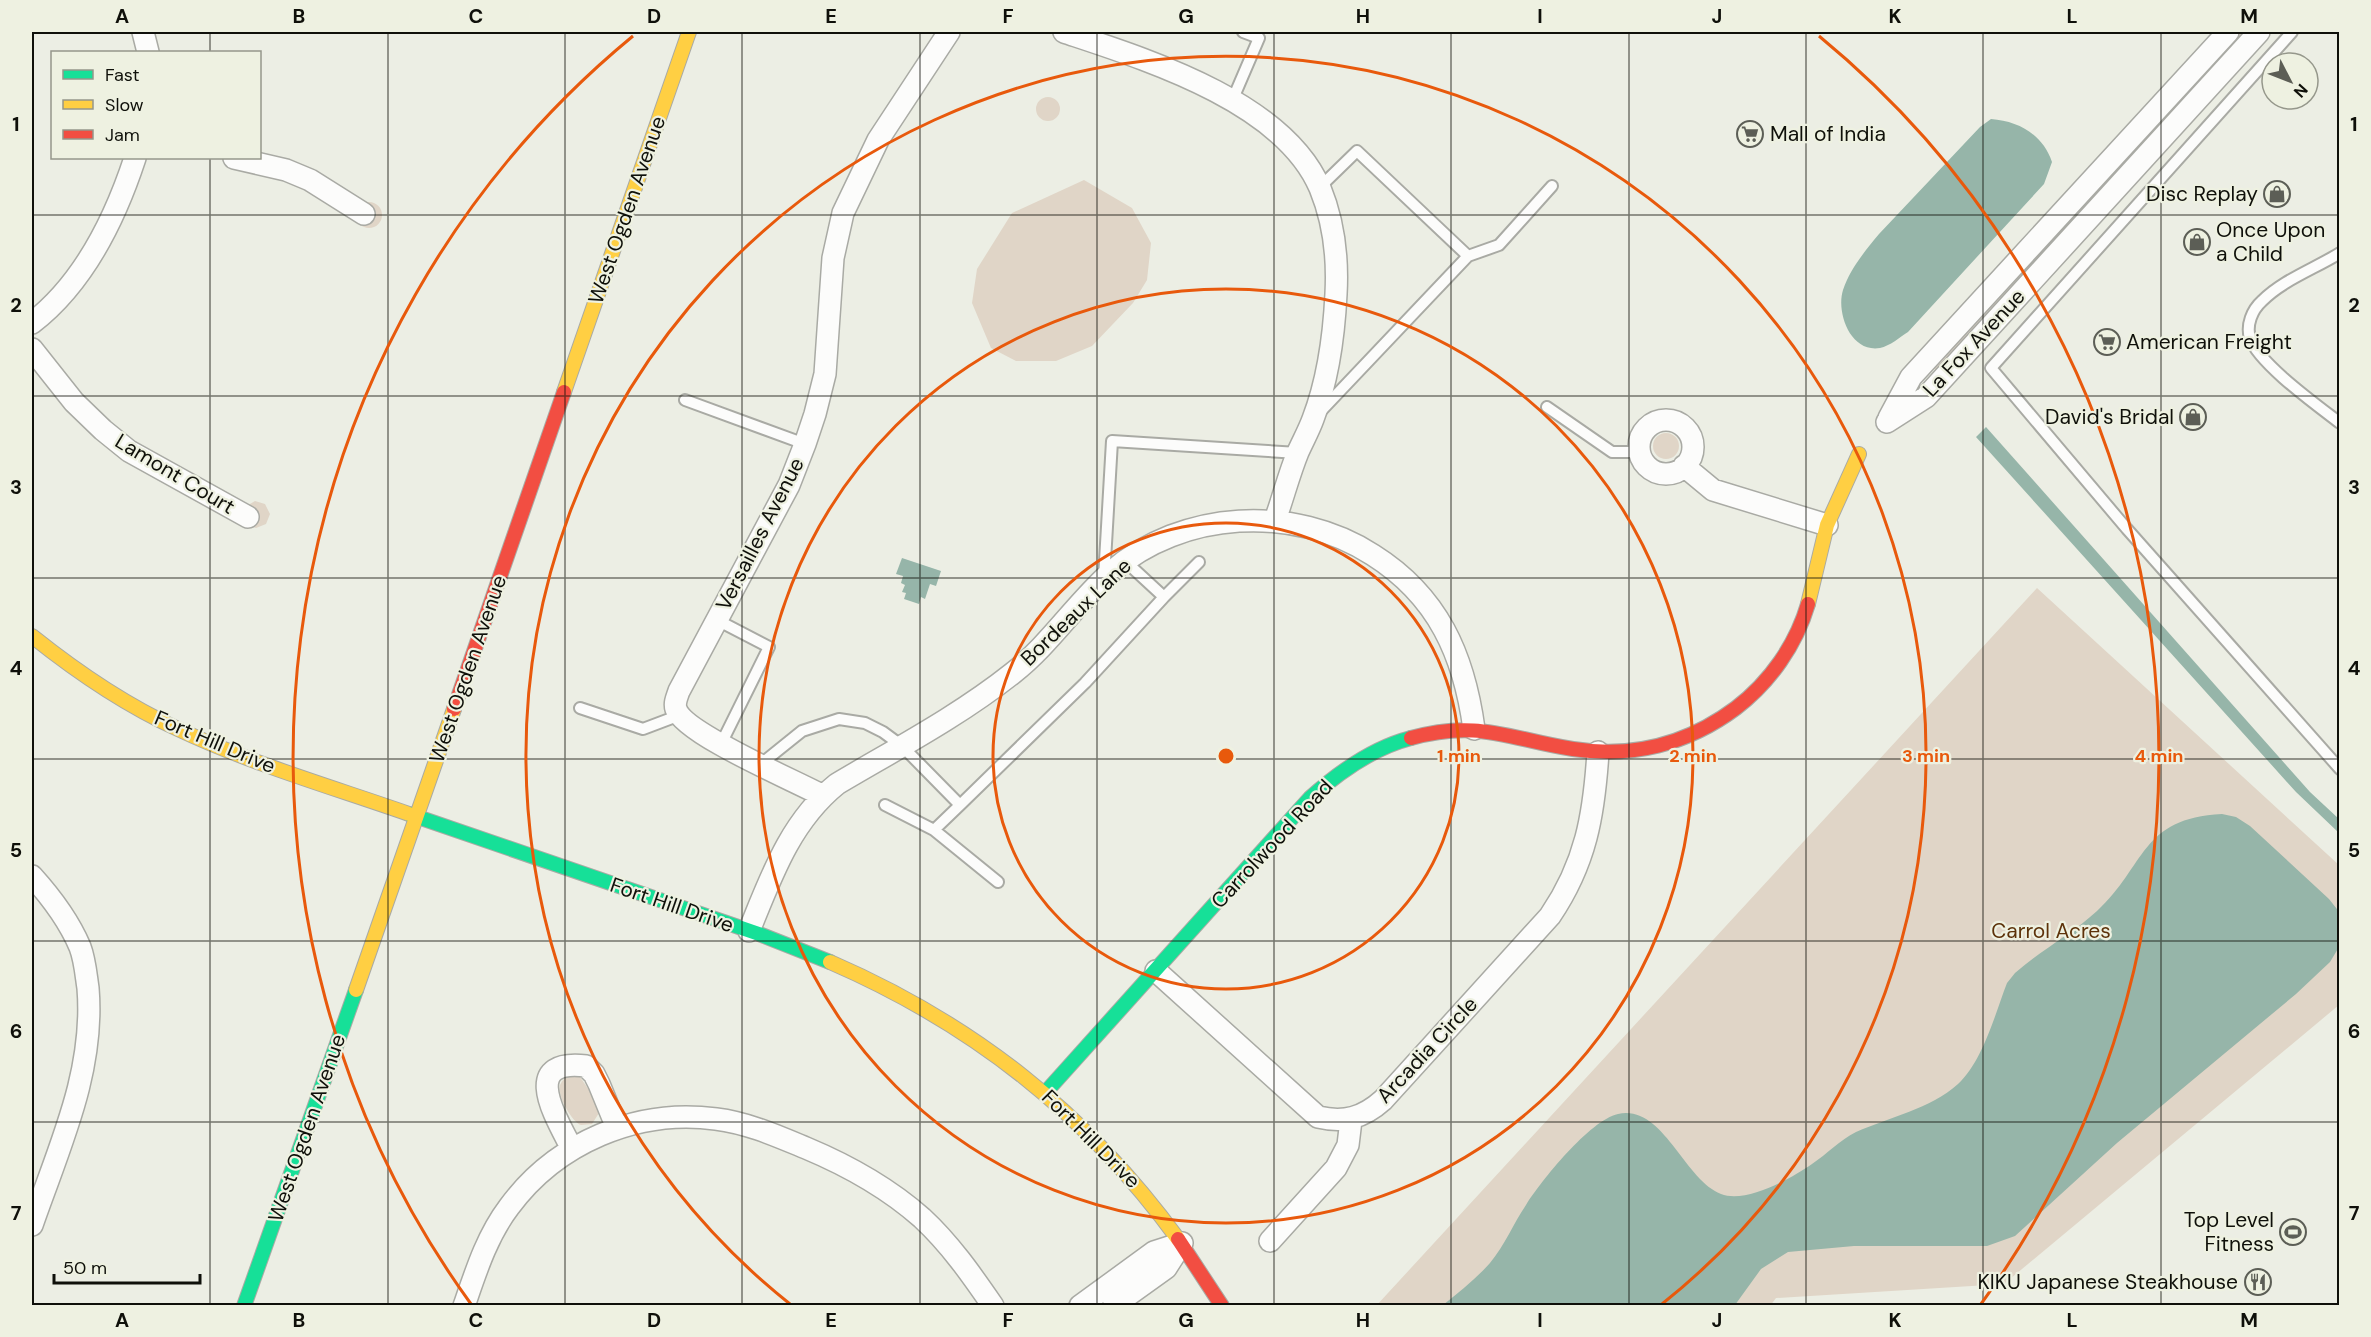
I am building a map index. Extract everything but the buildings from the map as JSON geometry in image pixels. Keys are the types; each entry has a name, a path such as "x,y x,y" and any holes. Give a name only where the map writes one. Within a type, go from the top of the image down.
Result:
{"street":[{"path":"143,32 148,51"},
{"name":"West Ogden Avenue","path":"244,1305 689,32"},
{"name":"Versailles Avenue","path":"680,715 675,701 679,691 789,485 815,414 825,374 833,258 843,213 878,140 949,32"},
{"path":"1064,32 1103,38 1186,76 1232,101 1283,137 1304,160 1320,187 1331,221 1338,266 1336,309 1329,359 1314,418 1298,453 1275,520"},
{"name":"La Fox Avenue","path":"2228,32 1911,378 1887,422 1926,397 2259,32"},
{"path":"32,323 65,292 84,267 104,234 135,159"},
{"path":"238,159 286,170 310,180 364,214"},
{"name":"Lamont Court","path":"32,349 74,402 129,451 248,517"},
{"path":"1665,420 1674,421 1689,432 1692,441 1690,459 1684,466 1670,473 1654,471 1642,459 1639,452 1642,434 1648,426 1665,420"},
{"name":"Carrolwood Road","path":"1045,1092 1310,798 1332,777 1358,760 1390,745 1449,730 1474,729 1598,752 1641,751 1687,739 1710,727 1755,693 1787,651 1802,624 1827,525 1858,454"},
{"path":"1684,466 1713,490 1827,525"},
{"name":"Bordeaux Lane","path":"749,931 777,861 802,820 823,796 837,784 958,712 1016,670 1104,579 1125,561 1152,545 1185,532 1217,524 1248,520 1275,520 1311,527 1359,546 1389,565 1410,584 1441,621 1456,653 1470,704 1474,729"},
{"name":"Fort Hill Drive","path":"32,636 102,687 179,729 244,757 749,931 845,969 932,1012 1000,1056 1045,1092 1119,1163 1158,1209 1222,1305"},
{"path":"680,715 690,726 721,744 823,796"},
{"name":"Arcadia Circle","path":"1351,1120 1372,1110 1383,1100 1550,916 1561,900 1574,877 1586,843 1598,752"},
{"path":"32,876 54,901 81,949 90,1011 86,1059 80,1088 32,1225"},
{"path":"1156,971 1308,1110 1318,1117 1330,1120 1351,1120 1348,1145 1336,1168 1270,1241"},
{"path":"572,1149 549,1102 545,1088 549,1078 564,1066 586,1066 594,1074 617,1128"},
{"path":"464,1305 489,1239 510,1206 530,1183 572,1149 617,1128 674,1117 717,1119 759,1129 835,1160 881,1186 921,1217 961,1260 993,1305"},
{"path":"1080,1305 1154,1252 1182,1244"},
{"path":"1113,1305 1166,1268 1182,1244"}],"lane":[{"path":"1232,101 1259,38 1244,32"},
{"path":"2292,32 1991,368 2127,530 2340,769"},
{"path":"1320,187 1357,151 1468,256"},
{"path":"1314,418 1468,256 1499,245 1552,186"},
{"path":"2340,253 2280,285 2254,310 2248,329 2254,347 2260,355 2340,423"},
{"path":"685,400 805,444"},
{"path":"1547,407 1612,452 1639,452"},
{"path":"1104,579 1112,441 1298,453"},
{"path":"1125,561 1164,597"},
{"path":"934,830 1085,683 1199,561"},
{"path":"717,620 769,647 721,744"},
{"path":"580,708 643,729 680,715"},
{"path":"761,764 802,731 839,719 865,723 883,732 902,746 960,805"},
{"path":"885,805 934,830 998,882"}],"green space":[{"path":"2237,32 2253,32 2147,146 2139,138"},
{"path":"1048,97 1056,101 1060,109 1056,117 1048,121 1040,117 1036,109 1040,101"},
{"path":"1084,180 1132,208 1151,243 1147,280 1133,303 1092,346 1056,361 1016,361 991,348 972,303 977,269 1012,213"},
{"path":"369,202 378,206 382,215 378,224 369,228 360,224 356,215 360,206"},
{"path":"2071,213 2075,216 2049,245 2034,270 1940,374 1931,366"},
{"path":"1666,433 1675,437 1679,446 1675,455 1666,459 1657,455 1653,446 1657,437"},
{"path":"255,501 265,504 270,514 266,524 256,528 251,526 245,507"},
{"name":"Carrol Acres","path":"2037,588 2339,865 2339,1005 2004,1284 1776,1298 1770,1306 1376,1306"},
{"path":"570,1074 580,1077 589,1090 599,1113 592,1124 577,1123 563,1101 560,1085"}],"shaded area":[{"path":"1991,119 2020,126 2043,144 2052,162 2044,184 1908,332 1884,347 1870,348 1861,344 1853,338 1848,329 1841,299 1846,282 1854,268 1879,234 1980,127"},
{"path":"1986,427 2310,792 2339,819 2339,833 2296,792 1976,437"},
{"path":"902,558 941,571 936,586 930,584 925,599 921,597 919,604 904,599 906,593 902,592 905,585 901,583 903,576 896,574"},
{"path":"2222,814 2236,817 2250,826 2329,899 2340,913 2339,947 2330,962 2296,994 2117,1143 2015,1236 1987,1246 1854,1246 1788,1252 1761,1269 1735,1305 1443,1305 1490,1263 1526,1205 1567,1153 1594,1127 1618,1114 1634,1114 1648,1120 1661,1131 1708,1186 1721,1194 1743,1196 1756,1193 1793,1176 1856,1132 1922,1106 1947,1093 1958,1084 1975,1063 2007,983 2015,973 2097,911 2159,835 2195,817"}],"traffic: fast":[{"path":"1045,1093 1310,798 1357,762 1383,748 1411,738"},
{"path":"409,814 759,934 830,962"},
{"path":"244,1306 356,990"}],"traffic: slow":[{"path":"564,392 689,32"},
{"path":"1808,604 1827,525 1859,454"},
{"path":"32,636 102,687 178,729 263,764 409,814"},
{"path":"356,990 454,709"},
{"path":"830,962 932,1014 1023,1076 1105,1151 1178,1239"}],"traffic: jam":[{"path":"454,709 564,392"},
{"path":"1411,738 1456,730 1475,730 1550,745 1595,751 1638,749 1679,739 1718,720 1760,687 1789,648 1808,604"},
{"path":"1178,1239 1222,1306"}],"place":[{"name":"Mall of India","path":"1750,134"},
{"name":"Disc Replay","path":"2277,194"},
{"name":"Once Upon a Child","path":"2197,242"},
{"name":"American Freight","path":"2107,342"},
{"name":"David's Bridal","path":"2193,417"},
{"name":"Top Level Fitness","path":"2293,1232"},
{"name":"KIKU Japanese Steakhouse","path":"2258,1282"}]}
